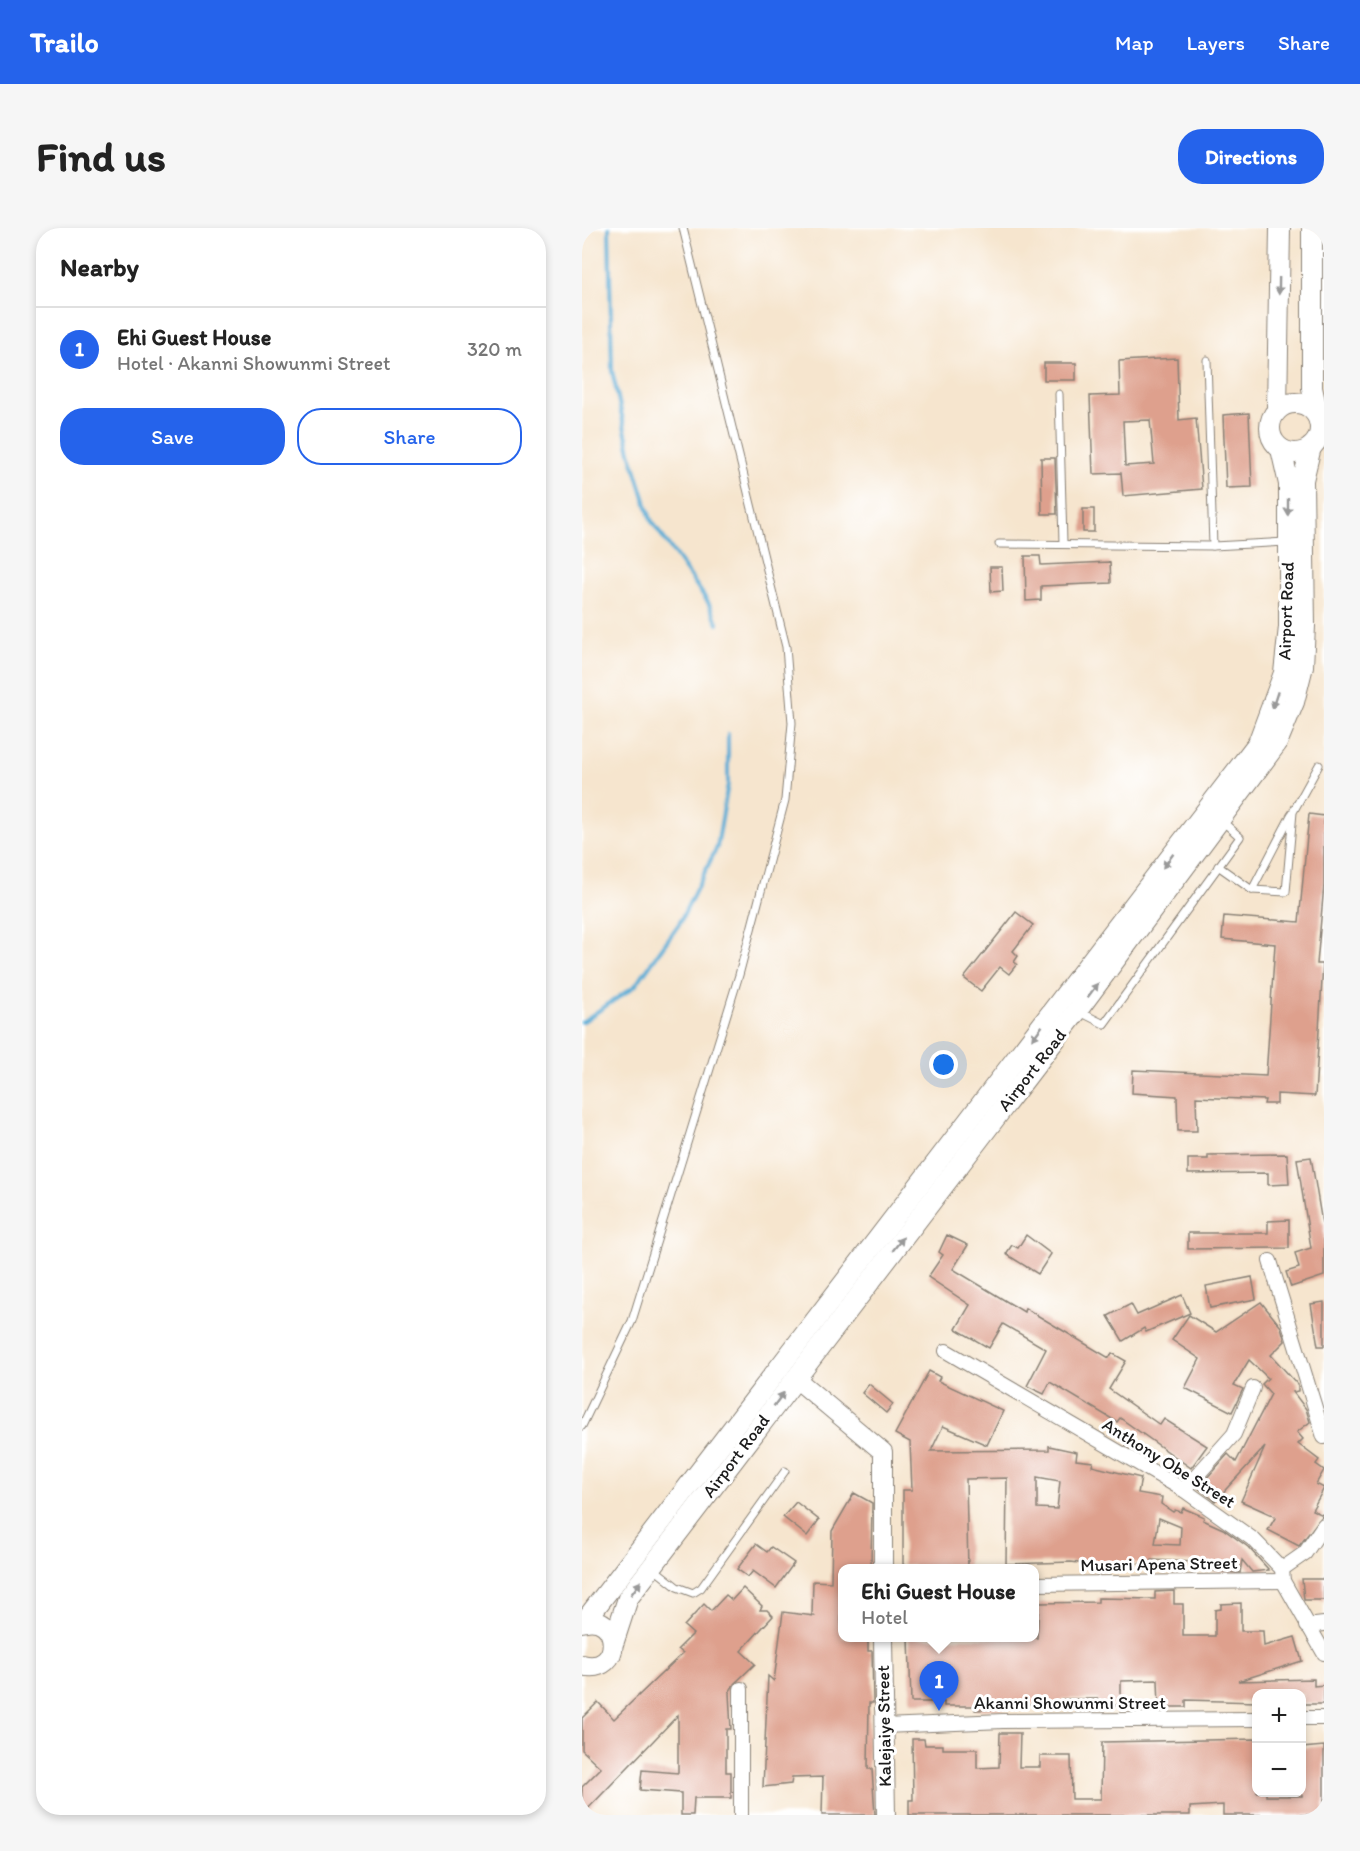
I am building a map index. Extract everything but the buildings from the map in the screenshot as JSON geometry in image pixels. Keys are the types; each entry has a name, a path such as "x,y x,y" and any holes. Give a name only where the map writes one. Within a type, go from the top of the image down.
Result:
{"main road":[{"path":"1280,228 1277,410 1269,426 1275,443 1281,449 1300,452 1311,447 1320,432 1312,388 1318,318 1312,228"},
{"path":"1277,410 1286,404 1297,403 1307,406 1316,413 1320,424"},
{"name":"Airport Road","path":"587,1670 609,1657 621,1613 628,1598 1077,1011 1277,743 1294,702 1303,666 1305,626 1303,480 1311,447"},
{"name":"Airport Road","path":"584,1621 1258,743 1284,673 1288,627 1288,484 1281,449"},
{"path":"584,1621 593,1620 607,1627 614,1641"}],"street":[{"path":"1269,1261 1324,1437"},
{"name":"Anthony Obe Street","path":"946,1351 1184,1490 1254,1540 1283,1575 1307,1626 1324,1653"},
{"path":"795,1378 883,1452 883,1564"},
{"path":"1184,1490 1234,1434 1253,1388"},
{"path":"1283,1575 1305,1553 1324,1525"},
{"name":"Musari Apena Street","path":"1039,1584 1283,1575"},
{"path":"1307,1626 1324,1624"},
{"name":"Kalejaiye Street","path":"883,1642 886,1815"},
{"path":"741,1689 741,1815"},
{"path":"1306,1718 1324,1718"},
{"name":"Akanni Showunmi Street","path":"884,1726 1003,1721 1252,1719"}],"lane":[{"path":"582,1426 632,1321 739,975 784,800 792,723 786,647 683,228"},
{"path":"1207,360 1213,546"},
{"path":"1059,394 1063,543"},
{"path":"999,544 1213,546 1288,542"},
{"path":"1252,890 1319,765"},
{"path":"1218,866 1252,890 1286,892 1293,812"},
{"path":"1077,1011 1104,1024 1240,837 1221,820"},
{"path":"652,1567 677,1587 693,1593 701,1588 785,1471"}],"waterway":[{"path":"609,228 612,371 630,452 651,520 708,602 718,624"},
{"path":"582,1022 635,986 679,924 717,847 728,784 728,734"}],"place":[{"name":"Ehi Guest House","path":"939,1711"}]}
